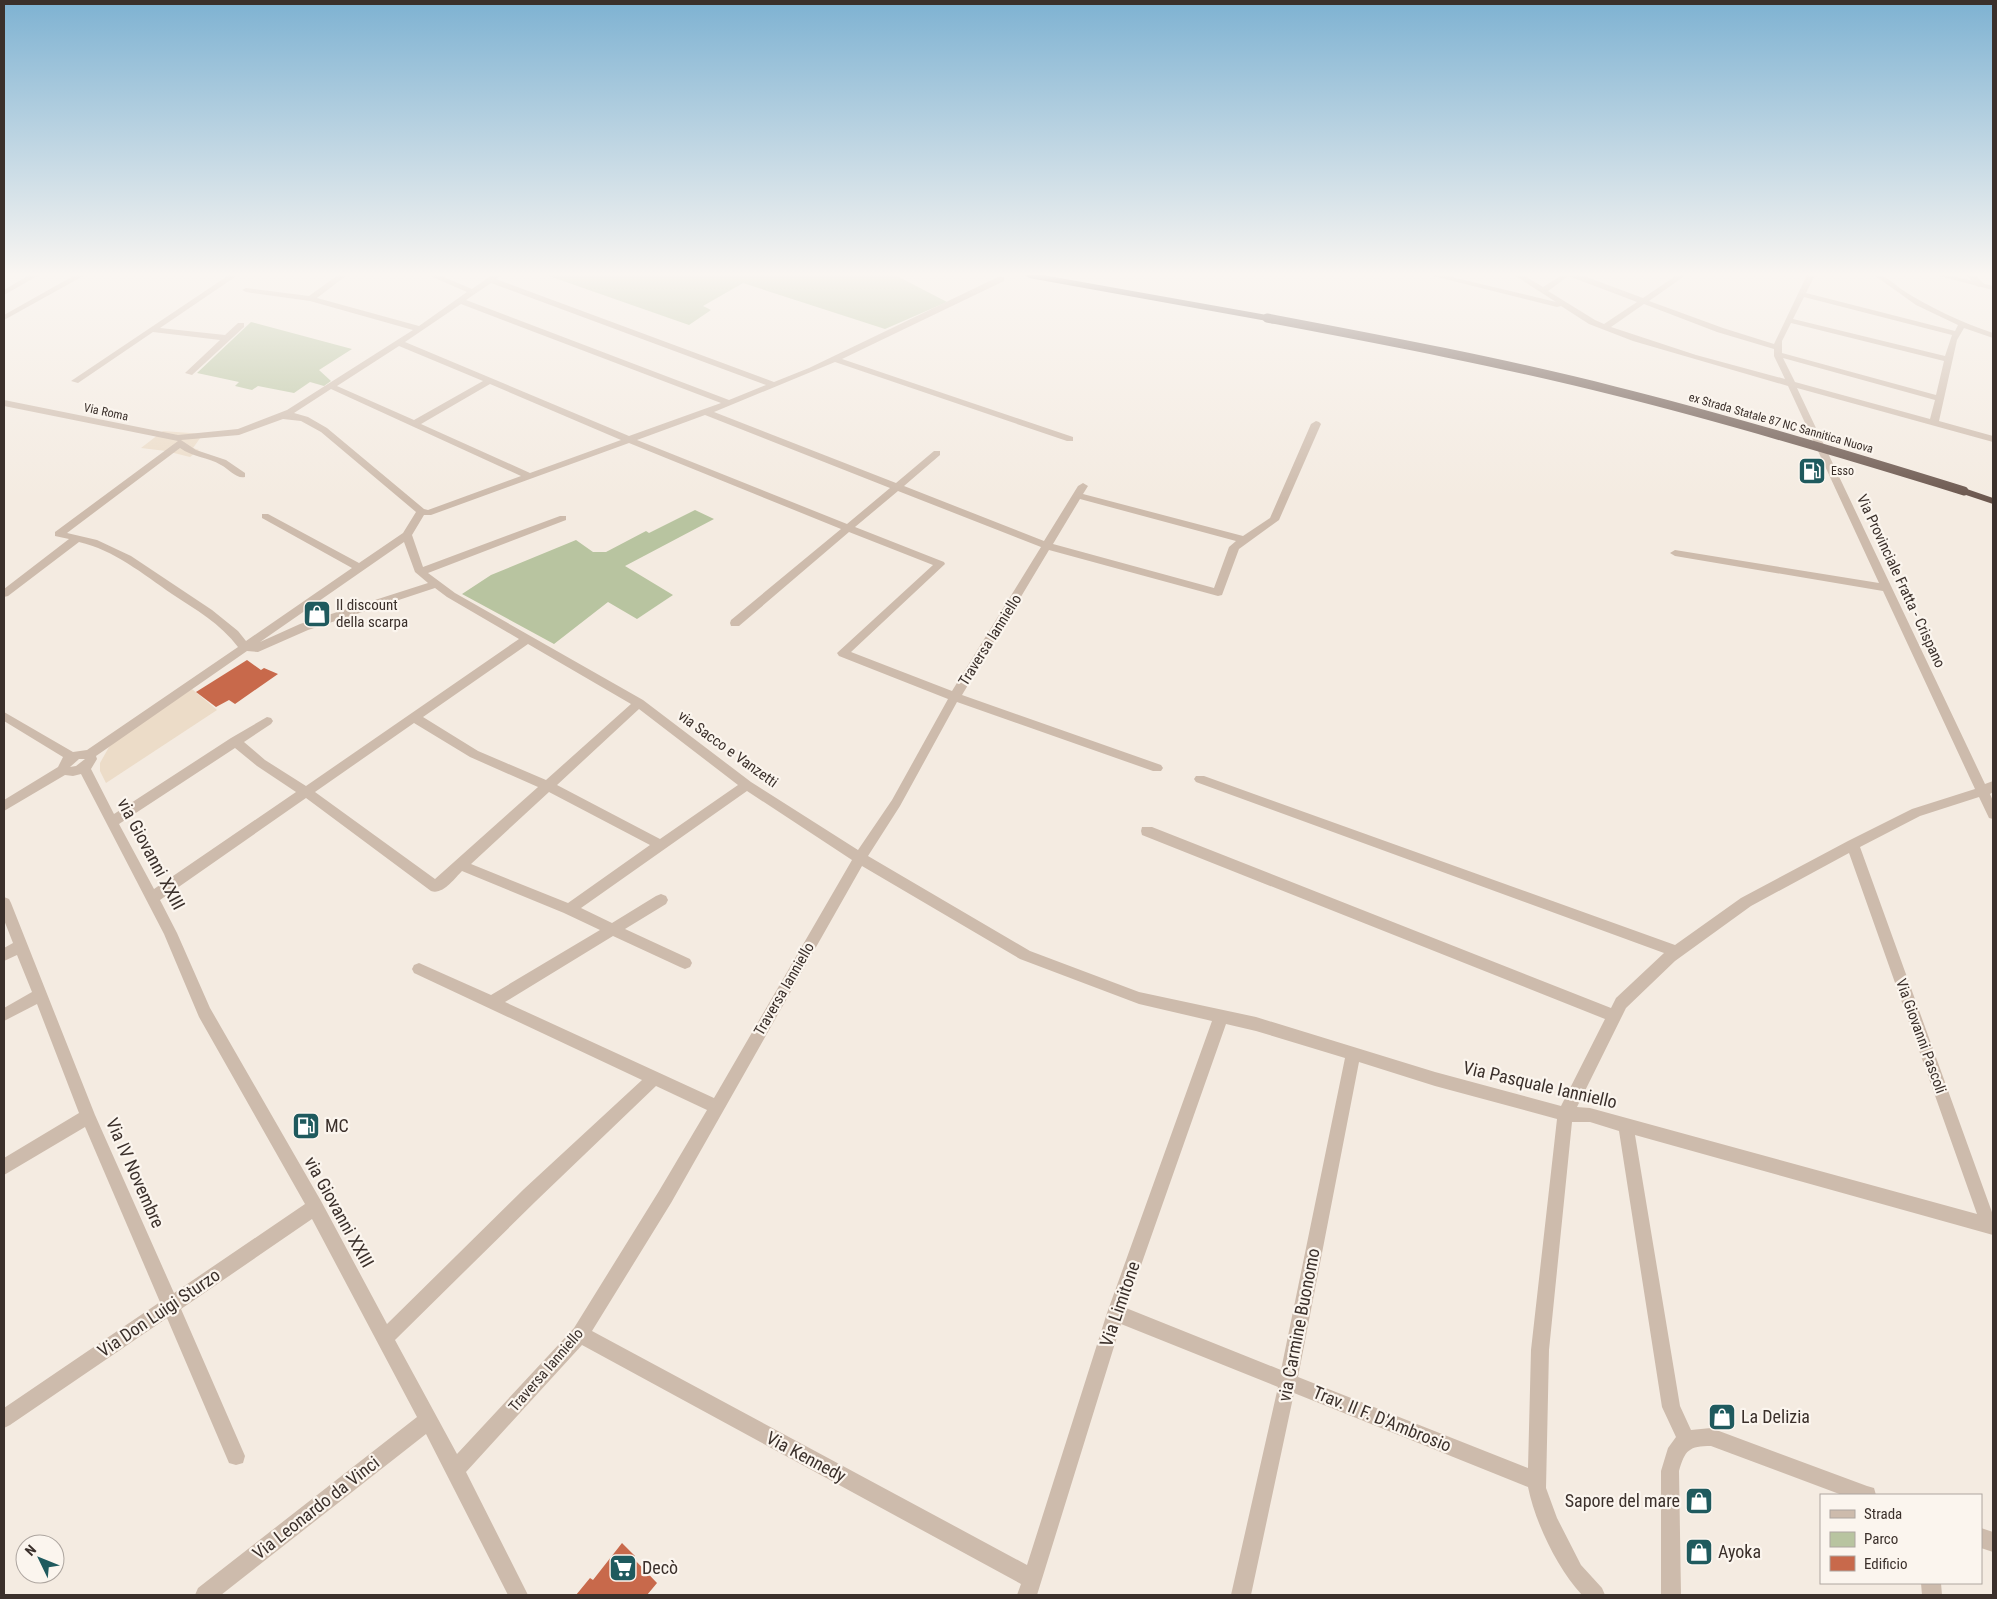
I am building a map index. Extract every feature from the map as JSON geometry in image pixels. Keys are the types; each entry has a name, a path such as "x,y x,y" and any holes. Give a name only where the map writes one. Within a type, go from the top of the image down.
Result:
{"highway":[{"name":"ex Strada Statale 87 NC Sannitica Nuova","path":"1432,350 1616,391 1724,419 1993,501"}],"street":[{"path":"74,381 123,350"},
{"path":"189,373 214,350"},
{"name":"Via Roma","path":"4,403 183,440 239,432 283,416 389,350"},
{"path":"415,350 849,529 940,564 843,653 955,697 1157,768"},
{"path":"589,350 729,403"},
{"path":"681,350 774,385"},
{"path":"283,416 303,417 324,430 421,512 428,512 706,412 774,385 854,350"},
{"path":"1672,350 1993,439"},
{"path":"1774,350 1940,399"},
{"path":"1907,350 1949,360"},
{"path":"1934,423 1951,350"},
{"name":"Via Provinciale Fratta - Crispano","path":"1778,351 1790,384 1887,588 1988,789 1993,814"},
{"path":"834,359 1070,439"},
{"path":"416,423 490,381"},
{"path":"331,386 529,476"},
{"path":"706,412 899,486 1048,546 1218,593 1234,547 1274,520 1316,424"},
{"path":"242,475 220,461 185,449 183,440 59,534 94,542 127,558 208,613 234,634 244,647 254,649 293,631 437,584"},
{"path":"735,623 937,454"},
{"name":"Traversa Ianniello","path":"455,1470 580,1334 666,1197 860,858 896,803 955,697 1080,491 1244,540"},
{"path":"4,806 65,769 66,762 82,760 407,535 421,512"},
{"path":"266,516 359,568"},
{"path":"407,535 420,572 563,518"},
{"path":"4,594 76,539"},
{"path":"1675,553 1887,588"},
{"name":"via Sacco e Vanzetti","path":"420,572 451,595 639,703 747,785 860,858 1025,955 1080,976"},
{"path":"279,623 293,631"},
{"path":"152,898 527,639"},
{"path":"235,741 262,763 306,792 436,887 639,703"},
{"path":"4,716 82,760"},
{"path":"414,718 474,754 548,786 661,845"},
{"path":"112,822 267,721"},
{"name":"via Giovanni XXIII","path":"82,760 170,933 204,1012 315,1207 455,1470 518,1595"},
{"path":"1200,779 1677,952"},
{"path":"569,909 747,785"},
{"path":"1595,1595 1574,1572 1548,1522 1537,1488 1540,1350 1565,1114 1621,1004 1677,952 1746,902 1853,845 1916,812 1988,789"},
{"path":"1147,831 1614,1016"},
{"name":"Via Giovanni Pascoli","path":"1853,845 1991,1227"},
{"path":"460,866 569,909 685,963"},
{"path":"492,1002 661,900"},
{"name":"Via IV Novembre","path":"4,903 88,1116 236,1456"},
{"path":"4,955 21,946"},
{"path":"419,969 717,1107"},
{"name":"Via Pasquale Ianniello","path":"1080,976 1139,998 1256,1024 1436,1079 1565,1114 1590,1115 1991,1227"},
{"path":"4,1015 40,995"},
{"name":"Via Limitone","path":"1030,1587 1116,1313 1221,1017"},
{"name":"via Carmine Buonomo","path":"1241,1595 1288,1381 1353,1054"},
{"path":"384,1339 530,1195 654,1078"},
{"path":"4,1167 88,1116"},
{"path":"1626,1125 1671,1407 1686,1439"},
{"name":"Via Don Luigi Sturzo","path":"4,1420 315,1207"},
{"name":"Trav. II F. D'Ambrosio","path":"1116,1313 1537,1481"},
{"name":"Via Kennedy","path":"580,1334 1030,1587"},
{"name":"Via Leonardo da Vinci","path":"205,1595 427,1420"},
{"path":"1672,1595 1670,1471 1673,1457 1679,1445 1686,1439 1711,1437 1864,1494"}],"green space":[{"path":"222,350 351,350 319,370 331,381 324,386 310,382 294,393 258,386 252,390 235,386 239,382 197,373"},
{"path":"695,510 714,519 625,566 673,595 637,619 608,602 554,644 462,594 491,575 576,540 593,552 606,552 646,531 649,533"}],"shaded area":[{"path":"163,431 203,434 193,448 199,450 190,457 166,451 141,448"},
{"path":"192,689 217,710 106,783 100,771 100,763 109,747 124,733"}],"building":[{"path":"247,660 261,670 264,668 278,674 235,704 229,700 216,707 196,692"},
{"name":"Decò","path":"622,1543 635,1556 634,1559 657,1583 647,1595 576,1595 590,1578 593,1580"}],"place":[{"name":"Esso","path":"1812,471"},
{"name":"Il discount della scarpa","path":"317,614"},
{"name":"MC","path":"306,1126"},
{"name":"La Delizia","path":"1722,1417"},
{"name":"Sapore del mare","path":"1699,1501"},
{"name":"Ayoka","path":"1699,1552"},
{"name":"Decò","path":"623,1568"}]}
